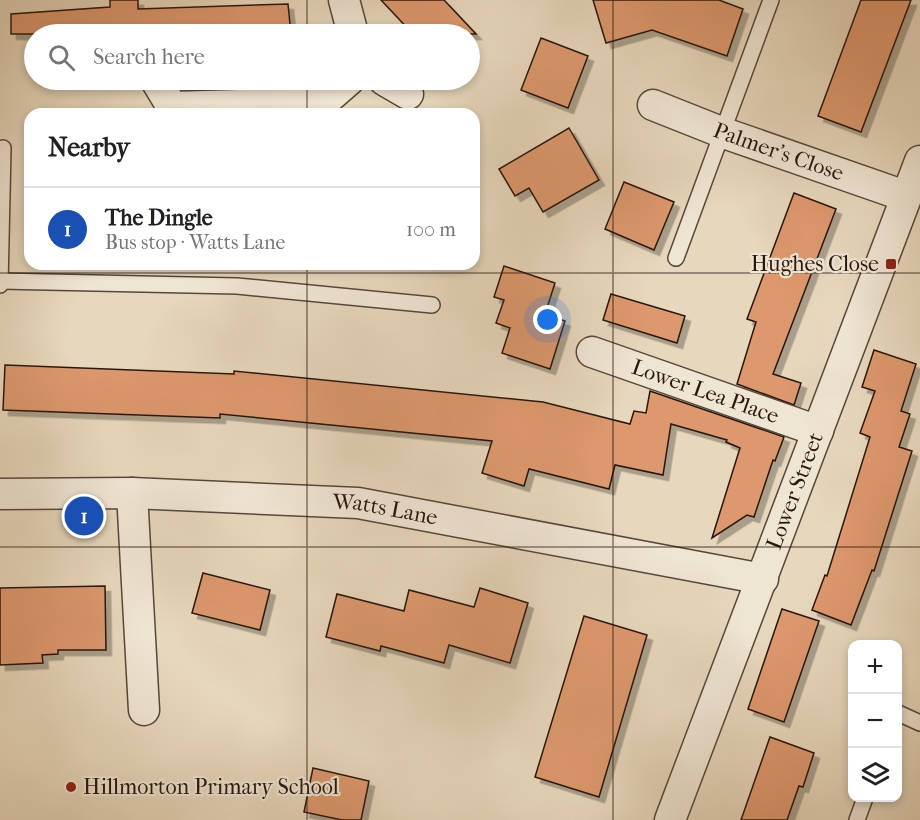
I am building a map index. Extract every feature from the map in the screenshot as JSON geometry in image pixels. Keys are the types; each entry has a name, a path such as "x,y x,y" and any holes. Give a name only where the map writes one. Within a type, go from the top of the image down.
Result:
{"street":[{"path":"344,0 350,24"},
{"path":"166,101 306,103 326,100 338,90"},
{"name":"Palmer's Close","path":"653,105 721,132 905,196"},
{"name":"Lower Street","path":"670,820 920,161"},
{"name":"Lower Lea Place","path":"592,352 818,431"},
{"path":"132,493 144,710"},
{"name":"Watts Lane","path":"0,494 132,493 358,503 763,579"}],"lane":[{"path":"676,258 771,0"},
{"path":"3,148 0,283 237,286 432,305"},
{"path":"902,715 920,723"},
{"path":"857,820 864,802"}],"building":[{"path":"110,0 138,0 138,9 288,4 290,24 24,24 24,34 11,34 11,14 110,7"},
{"path":"381,0 444,0 467,24 404,24"},
{"path":"593,0 719,0 743,9 727,56 652,30 606,43"},
{"path":"861,0 911,0 861,132 818,116"},
{"path":"541,38 588,56 568,108 521,90"},
{"path":"569,128 599,180 543,212 529,188 515,196 499,169"},
{"path":"624,182 674,202 654,250 605,229"},
{"path":"794,193 836,209 773,374 801,383 794,405 737,384 756,322 747,319"},
{"path":"504,266 555,283 545,314 565,321 550,369 502,353 510,328 496,323 504,300 494,297"},
{"path":"611,294 685,316 677,343 603,320"},
{"path":"874,350 916,364 901,411 910,414 899,447 912,451 874,571 872,570 851,625 812,610 825,575 827,576 870,437 860,433 875,391 862,387"},
{"path":"5,365 234,374 234,371 543,402 630,424 634,411 646,413 650,391 784,437 775,461 773,460 754,517 747,515 712,538 740,448 726,442 727,440 671,424 663,475 615,465 609,489 529,469 524,486 482,473 492,441 220,414 220,418 3,410"},
{"path":"203,573 270,590 260,630 192,613"},
{"path":"105,586 106,650 58,650 58,654 42,655 43,663 0,665 0,588"},
{"path":"480,588 528,603 510,663 449,645 444,663 381,646 380,651 326,637 337,594 404,611 409,590 474,607"},
{"path":"782,609 819,621 784,722 748,709"},
{"path":"584,616 647,635 599,797 535,777"},
{"path":"770,737 814,753 803,787 799,786 787,820 741,820"},
{"path":"313,768 369,781 361,820 342,820 304,812"}],"place":[{"name":"Hughes Close","path":"891,264"},
{"name":"The Dingle","path":"84,516"},
{"name":"Hillmorton Primary School","path":"71,787"}]}
